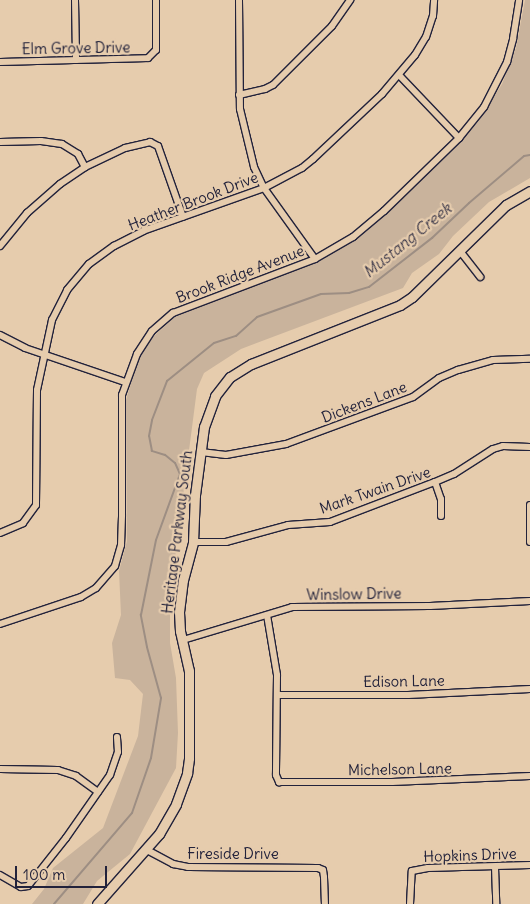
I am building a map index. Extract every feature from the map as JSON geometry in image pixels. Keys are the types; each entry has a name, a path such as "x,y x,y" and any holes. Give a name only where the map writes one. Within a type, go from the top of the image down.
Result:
{"street":[{"path":"76,0 76,60"},
{"name":"Elm Grove Drive","path":"0,62 144,59 152,57 156,50 156,0"},
{"path":"239,0 239,94 246,140 254,167 264,188 315,259"},
{"path":"239,94 265,89 272,85 332,26 350,0"},
{"name":"Heather Brook Drive","path":"0,533 23,523 36,505 37,390 52,320 67,290 89,264 114,246 143,231 264,188 302,168 399,76 426,37 433,16 434,0"},
{"name":"Brook Ridge Avenue","path":"0,624 80,597 96,588 115,566 120,545 122,395 125,382 137,354 152,331 173,313 315,259 353,237 378,216 426,172 459,138 484,107 507,62 519,0"},
{"path":"399,76 459,138"},
{"path":"0,142 41,141 62,144 78,154 85,166"},
{"path":"0,246 2,238 48,193 85,166 125,148 150,142 156,144 183,217"},
{"name":"Heritage Parkway South","path":"96,904 147,850 167,822 176,804 187,773 189,749 189,672 179,612 183,580 193,542 195,495 207,416 215,396 236,373 268,356 400,305 412,297 506,204 530,191"},
{"path":"460,251 480,277"},
{"path":"0,335 25,348 125,382"},
{"name":"Dickens Lane","path":"201,452 226,455 286,444 412,397 439,378 458,370 494,360 530,359"},
{"name":"Mark Twain Drive","path":"193,542 226,542 288,525 330,522 454,474 493,449 504,446 530,447"},
{"path":"435,482 441,499 441,516"},
{"path":"530,505 530,542"},
{"name":"Winslow Drive","path":"183,640 292,607 430,606 530,601"},
{"path":"267,615 276,668 278,695"},
{"name":"Edison Lane","path":"278,695 408,695 530,689"},
{"name":"Michelson Lane","path":"278,695 276,775 277,780 281,783 392,782 530,776"},
{"path":"0,875 21,887 28,886 66,838 110,775 118,752 117,737"},
{"path":"0,769 58,770 76,776 98,792"},
{"name":"Fireside Drive","path":"147,850 172,864 188,867 312,867 323,870 325,904"},
{"name":"Hopkins Drive","path":"410,904 412,871 428,868 495,867 530,864"},
{"path":"495,867 496,904"}],"shaded area":[{"path":"525,0 530,0 530,178 489,202 453,236 439,254 412,273 403,288 241,349 204,373 197,389 170,597 170,643 176,678 178,733 176,768 130,854 97,881 83,904 32,904 44,889 53,868 103,828 138,736 143,694 130,680 115,678 112,643 121,615 119,571 127,541 126,400 139,357 154,336 175,317 323,259 386,214 478,122 502,84 516,48"}],"waterway":[{"name":"Mustang Creek","path":"54,904 132,813 151,758 161,698 147,647 141,615 156,540 180,474 175,463 165,455 152,451 149,436 152,420 167,381 214,343 236,336 257,317 321,294 349,293 369,287 432,238 469,203 524,156 530,155"}]}
